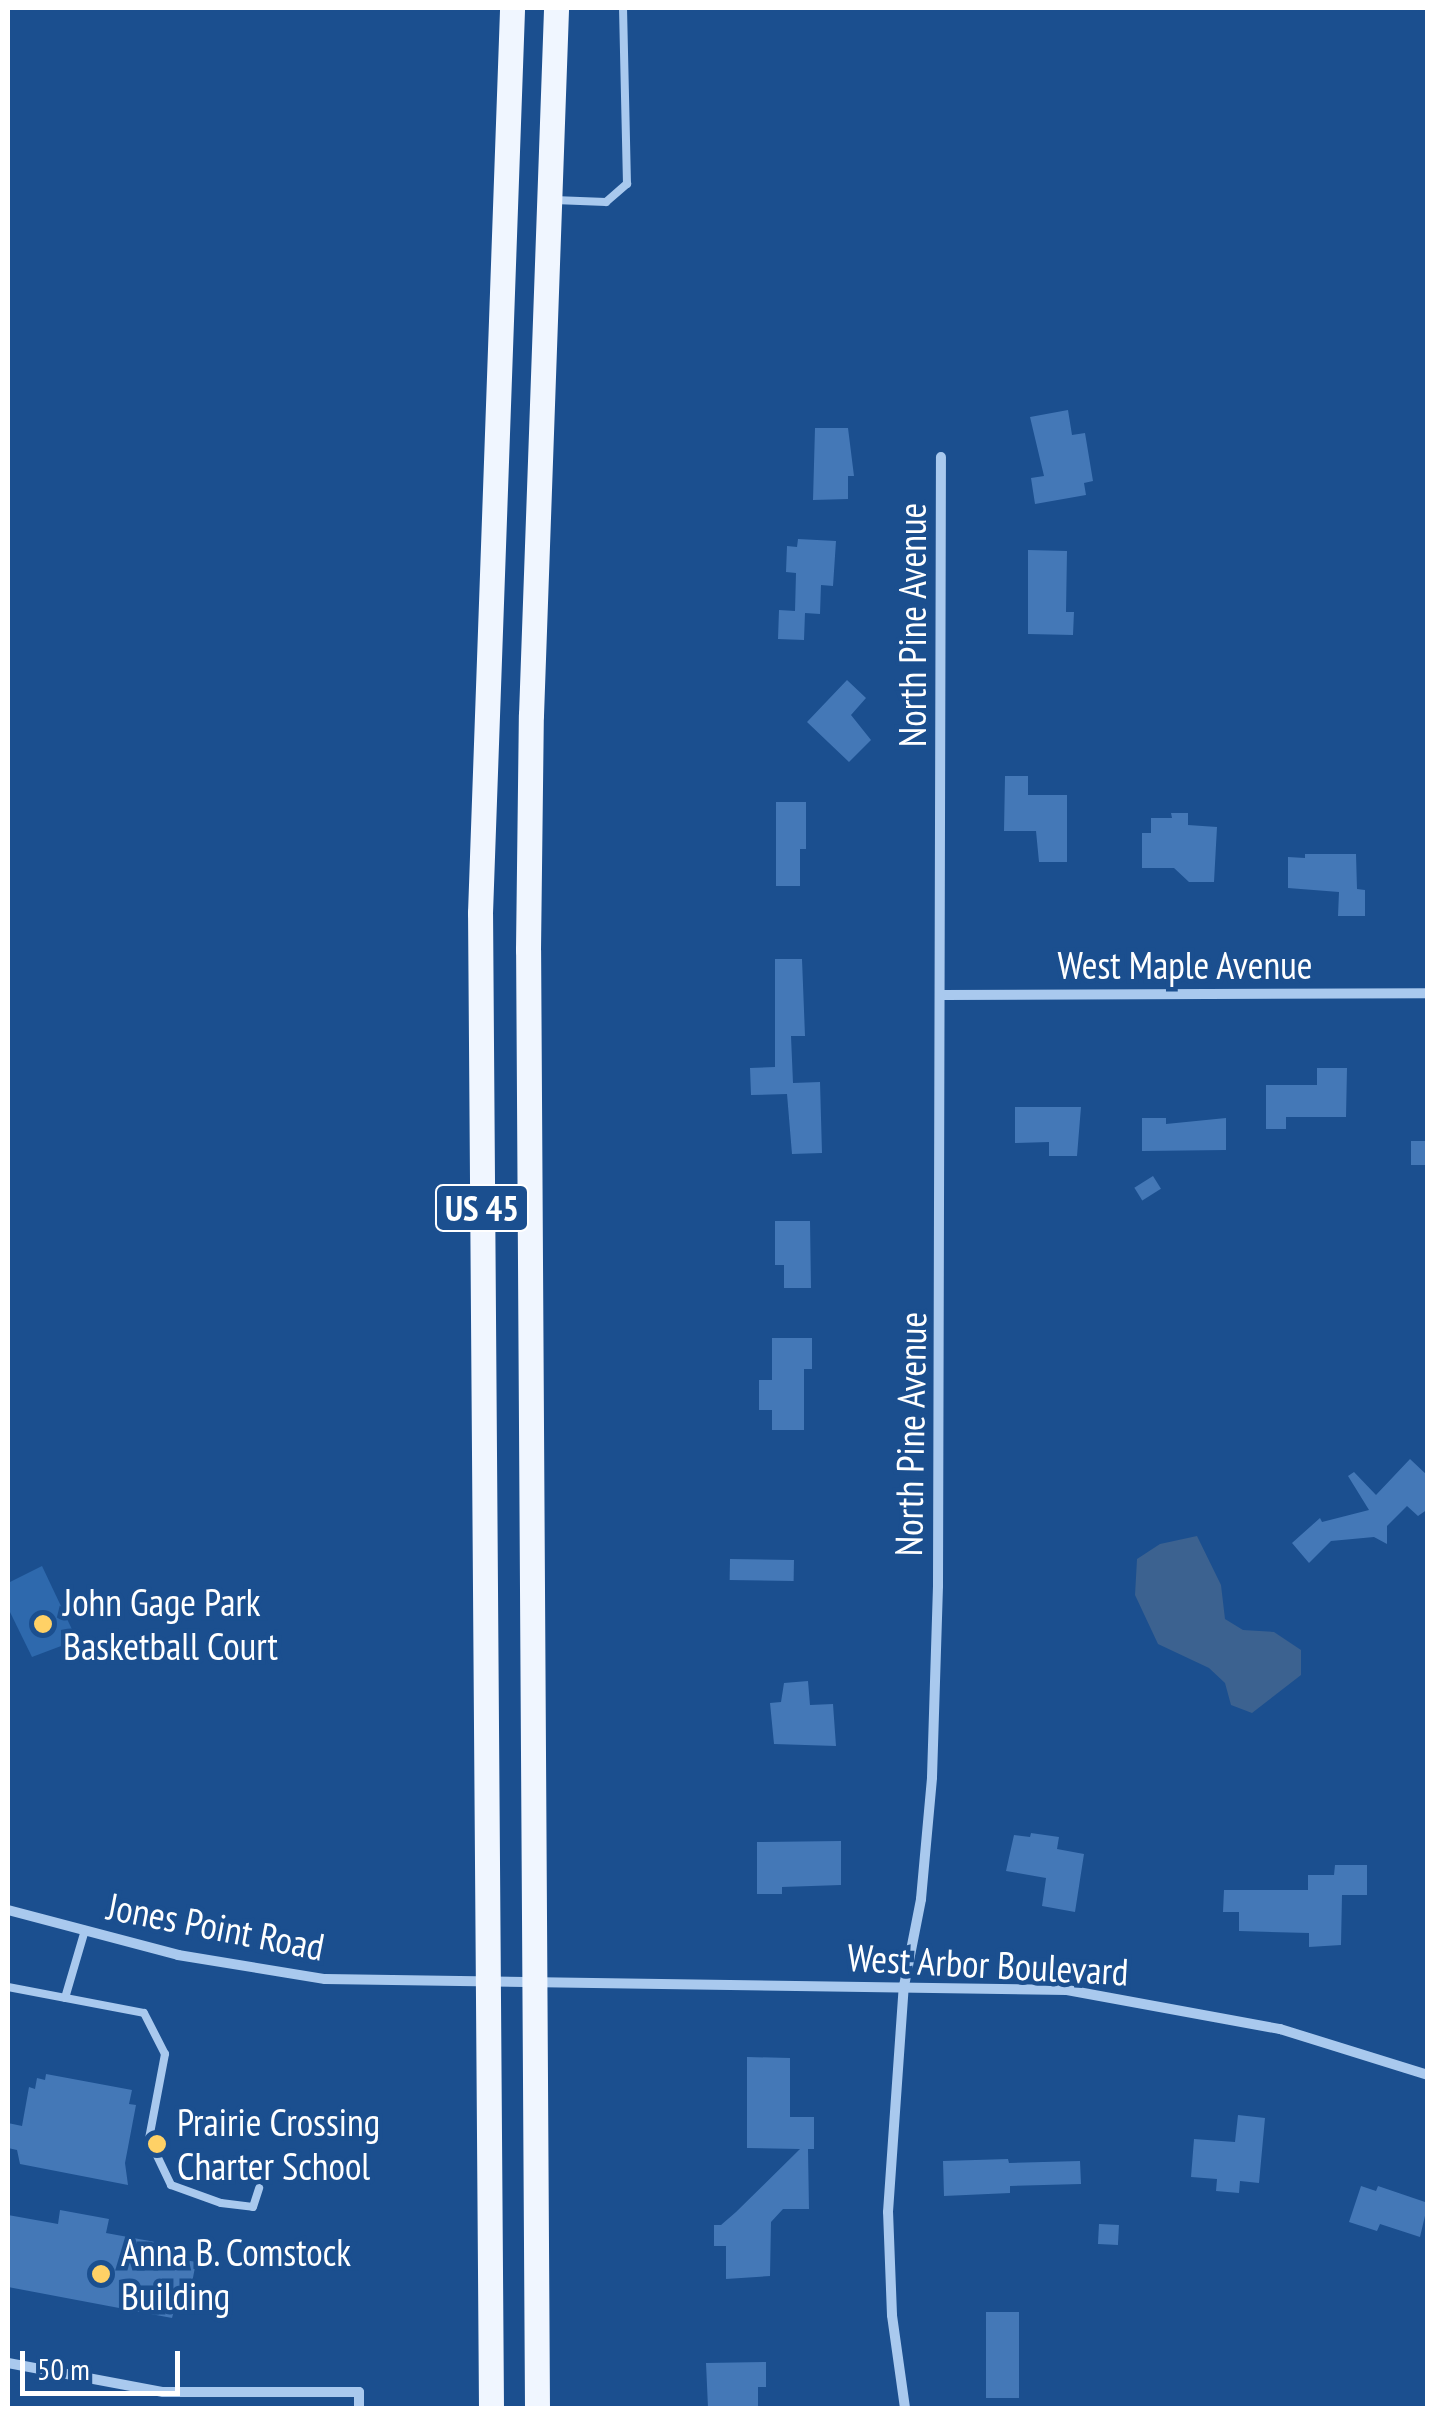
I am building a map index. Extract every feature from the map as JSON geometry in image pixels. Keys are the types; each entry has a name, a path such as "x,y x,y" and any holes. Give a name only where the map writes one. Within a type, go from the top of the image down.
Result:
{"main road":[{"name":"US 45","path":"492,2408 480,914 512,8"},
{"name":"US 45","path":"537,2408 528,950 531,714 556,8"}],"street":[{"name":"North Pine Avenue","path":"904,2408 892,2314 888,2212 904,1986 921,1898 932,1777 941,1478 941,457"},
{"name":"West Maple Avenue","path":"943,995 1428,993"},
{"name":"Jones Point Road","path":"8,1910 178,1956 272,1973 325,1980 536,1984"},
{"name":"West Arbor Boulevard","path":"536,1984 1068,1990 1175,2006 1280,2029 1428,2075"},
{"path":"8,2364 162,2392 359,2392 359,2408"}],"lane":[{"path":"549,200 606,202 627,184 623,8"},
{"path":"66,1998 84,1930"},
{"path":"8,1988 144,2013 165,2054 149,2139 170,2185 221,2203 253,2207 259,2188"}],"shaded area":[{"path":"1197,1536 1221,1585 1225,1619 1243,1630 1274,1632 1301,1650 1301,1675 1252,1713 1231,1705 1225,1683 1209,1668 1158,1644 1135,1595 1137,1559 1160,1544"},
{"name":"John Gage Park Basketball Court","path":"42,1566 77,1640 32,1657 8,1608 8,1583"}],"building":[{"path":"1068,410 1072,435 1085,433 1093,481 1084,483 1086,495 1035,504 1031,478 1044,476 1030,417"},
{"path":"815,428 848,428 854,476 848,476 848,499 813,500"},
{"path":"798,539 836,541 833,586 821,585 820,614 805,613 804,640 778,639 779,610 795,611 796,573 786,572 787,546 797,547"},
{"path":"1028,550 1067,551 1066,612 1074,612 1073,635 1028,634"},
{"path":"847,680 866,698 851,715 871,740 849,762 807,722"},
{"path":"1005,776 1028,776 1028,795 1067,795 1067,862 1039,862 1036,831 1004,831"},
{"path":"776,802 806,802 806,849 800,849 800,886 776,886"},
{"path":"1171,813 1188,813 1188,825 1217,827 1214,882 1189,882 1174,868 1142,868 1142,833 1151,833 1151,818 1172,818"},
{"path":"1305,854 1356,854 1357,889 1365,890 1365,916 1338,916 1339,892 1288,888 1288,857 1305,858"},
{"path":"775,959 802,959 805,1036 791,1036 793,1083 820,1082 822,1153 792,1154 787,1094 751,1095 750,1068 775,1067"},
{"path":"1317,1068 1347,1068 1346,1117 1286,1117 1286,1129 1266,1129 1266,1085 1317,1085"},
{"path":"1015,1107 1081,1107 1077,1156 1049,1156 1049,1142 1015,1143"},
{"path":"1142,1118 1166,1118 1166,1124 1226,1118 1226,1150 1142,1151"},
{"path":"1411,1141 1428,1141 1428,1165 1411,1165"},
{"path":"1153,1176 1161,1189 1142,1200 1134,1188"},
{"path":"775,1221 810,1221 811,1288 784,1288 784,1265 775,1265"},
{"path":"772,1338 812,1338 812,1369 804,1369 804,1430 772,1430 772,1410 759,1410 759,1380 772,1380"},
{"path":"1410,1459 1428,1476 1428,1509 1418,1516 1407,1506 1387,1526 1387,1544 1374,1537 1331,1541 1309,1563 1292,1543 1320,1518 1322,1522 1369,1510 1348,1476 1354,1472 1376,1495"},
{"path":"730,1559 794,1560 794,1581 730,1580"},
{"path":"808,1681 810,1705 833,1704 836,1746 774,1744 770,1703 781,1702 784,1683"},
{"path":"1031,1833 1059,1837 1057,1849 1084,1854 1075,1912 1042,1906 1046,1878 1006,1871 1014,1835 1030,1837"},
{"path":"841,1841 841,1885 782,1887 782,1894 757,1894 757,1842"},
{"path":"1335,1865 1367,1865 1367,1895 1342,1895 1341,1945 1309,1947 1309,1933 1239,1931 1239,1912 1223,1912 1224,1890 1308,1890 1308,1875 1334,1875"},
{"path":"747,2057 790,2058 790,2117 814,2117 814,2149 808,2149 809,2209 783,2209 771,2222 770,2276 726,2279 726,2246 714,2246 714,2225 721,2225 736,2212 800,2149 747,2148"},
{"path":"46,2074 132,2090 129,2104 136,2105 125,2163 128,2185 20,2164 17,2150 8,2148 8,2123 22,2126 29,2087 35,2089 37,2078 45,2080"},
{"path":"1238,2115 1265,2118 1259,2183 1240,2181 1239,2193 1216,2191 1217,2179 1191,2177 1194,2139 1235,2142"},
{"path":"1008,2159 1009,2163 1080,2161 1081,2184 1010,2186 1010,2193 944,2196 943,2161"},
{"path":"1361,2186 1376,2191 1378,2186 1428,2203 1420,2237 1380,2224 1377,2231 1349,2222"},
{"name":"Anna B. Comstock Building","path":"60,2210 109,2219 106,2233 188,2248 185,2260 196,2262 187,2309 175,2307 172,2318 8,2287 8,2215 58,2224"},
{"path":"1099,2224 1119,2225 1118,2245 1098,2244"},
{"path":"986,2312 1019,2312 1019,2398 986,2398"},
{"path":"766,2362 766,2387 758,2387 758,2408 708,2408 706,2363"}],"place":[{"name":"John Gage Park Basketball Court","path":"43,1624"},
{"name":"Prairie Crossing Charter School","path":"157,2144"},
{"name":"Anna B. Comstock Building","path":"101,2274"}]}
